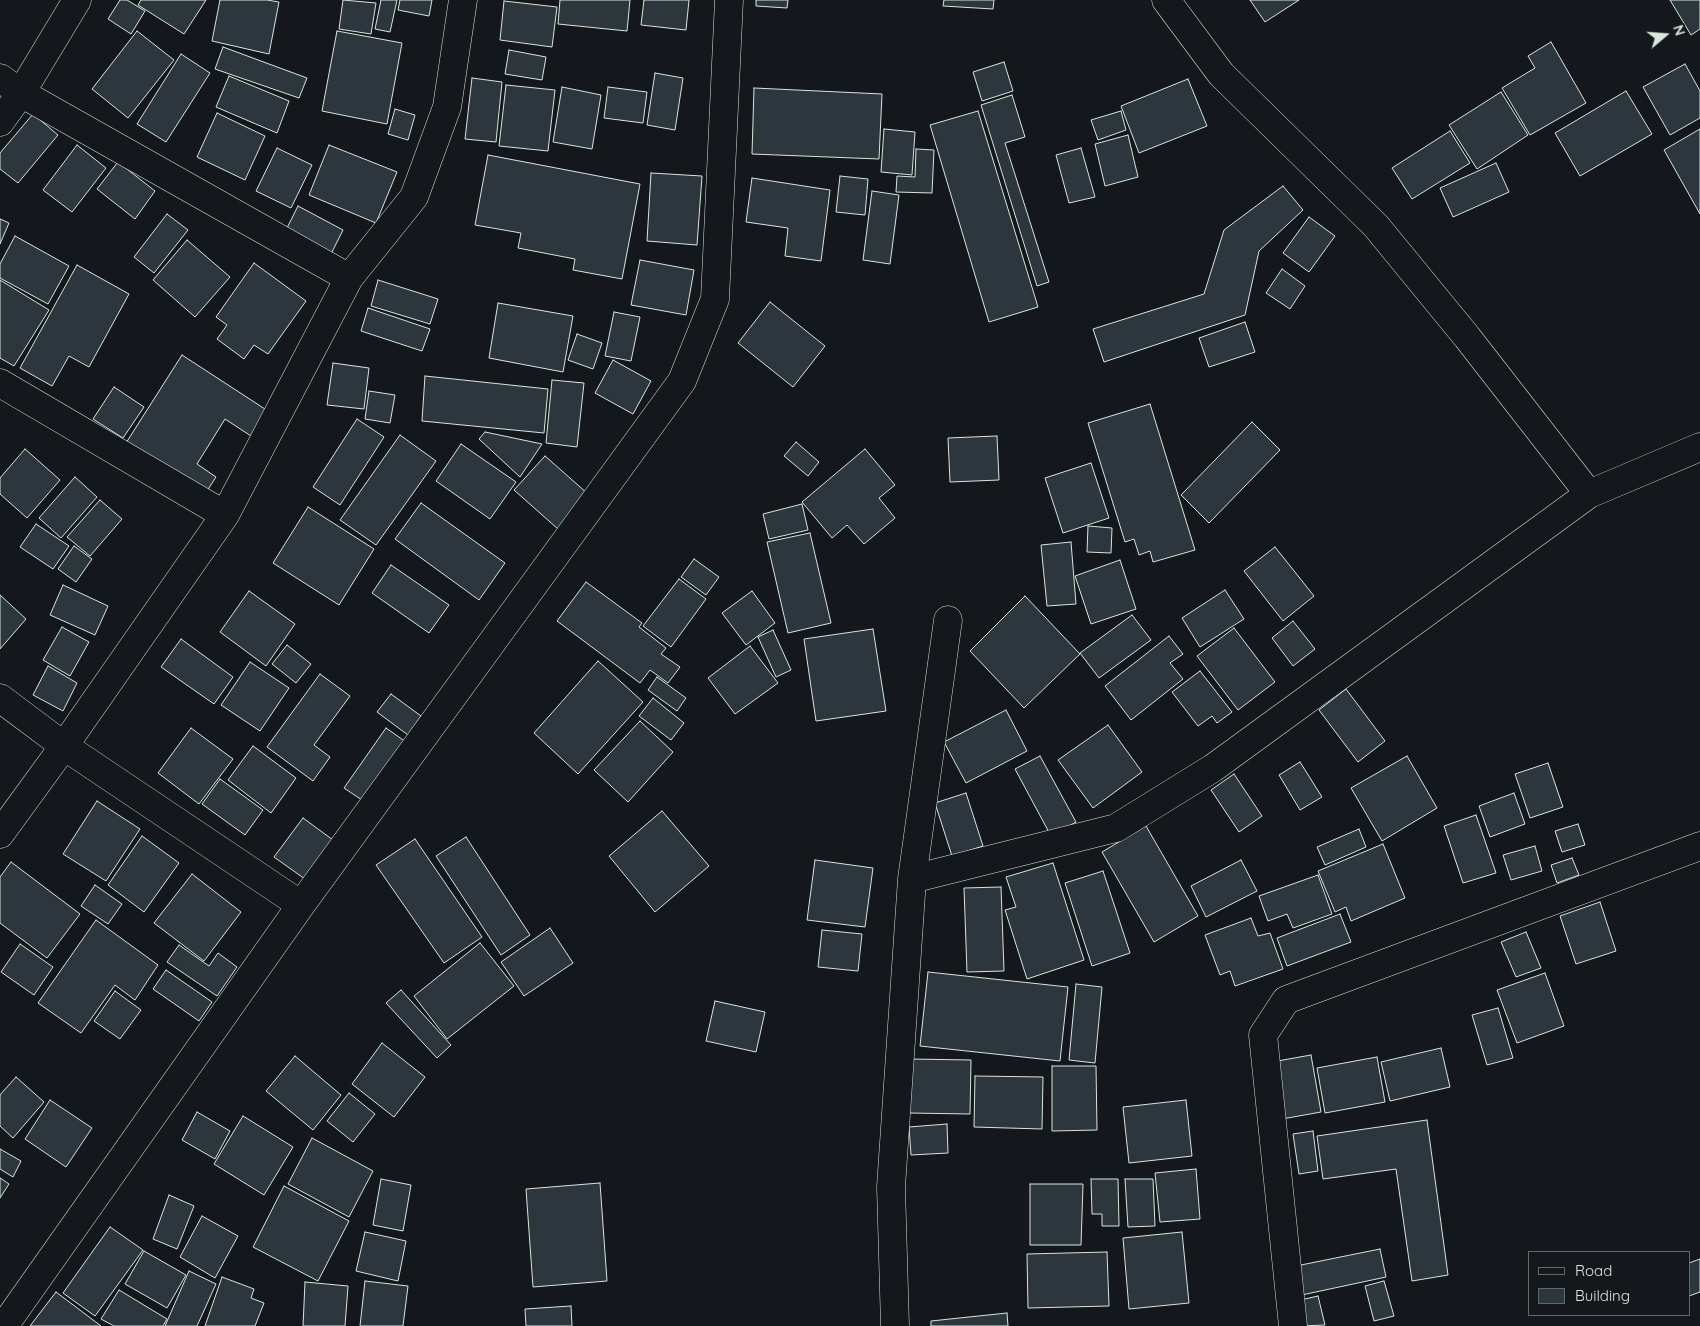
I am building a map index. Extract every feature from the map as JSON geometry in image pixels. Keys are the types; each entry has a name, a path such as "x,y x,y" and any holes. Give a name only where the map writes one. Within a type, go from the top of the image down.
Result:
{"street":[{"path":"0,122 10,85 77,0"},
{"path":"0,834 64,746 225,515 349,278 414,197 447,107 463,0"},
{"path":"6,1315 682,381 715,299 729,0"},
{"path":"1166,0 1221,74 1376,226 1467,337 1589,494"},
{"path":"10,85 349,278"},
{"path":"0,383 225,515"},
{"path":"912,878 1116,828 1213,768 1589,494 1700,447"},
{"path":"895,1326 891,1186 912,878 948,620"},
{"path":"0,698 64,746 301,905"},
{"path":"1293,1326 1263,1036 1286,1000 1700,846"}],"building":[{"path":"120,0 127,0 145,11 131,34 108,19"},
{"path":"141,0 206,0 184,34 138,5"},
{"path":"220,0 267,0 279,2 269,54 212,41"},
{"path":"343,0 376,3 371,34 339,29"},
{"path":"381,0 397,0 390,32 375,29"},
{"path":"400,0 432,0 429,16 398,10"},
{"path":"560,0 630,0 627,31 558,24"},
{"path":"644,0 689,0 686,30 641,25"},
{"path":"756,0 788,0 787,8 756,6"},
{"path":"944,0 994,0 993,9 943,6"},
{"path":"1250,0 1299,0 1265,22"},
{"path":"1670,0 1700,0 1700,29 1691,35"},
{"path":"504,1 557,7 552,47 500,40"},
{"path":"137,31 174,60 128,118 92,89"},
{"path":"337,31 402,43 387,124 322,111"},
{"path":"1551,42 1586,103 1530,135 1502,88 1535,68 1528,56"},
{"path":"223,47 307,78 299,98 215,69"},
{"path":"509,50 546,57 542,80 505,74"},
{"path":"181,54 210,73 166,142 137,124"},
{"path":"1004,62 1013,91 982,101 973,72"},
{"path":"1685,64 1700,91 1700,118 1670,135 1643,87"},
{"path":"655,73 683,78 675,130 647,125"},
{"path":"229,76 289,101 277,133 216,107"},
{"path":"472,78 502,82 496,142 465,139"},
{"path":"1188,79 1207,126 1139,153 1121,106"},
{"path":"506,85 555,90 548,151 499,146"},
{"path":"562,87 601,95 592,149 553,142"},
{"path":"608,87 647,92 643,123 604,118"},
{"path":"754,88 882,94 879,159 752,154"},
{"path":"1626,91 1652,134 1580,176 1555,133"},
{"path":"1501,92 1528,135 1477,169 1449,125"},
{"path":"1012,95 1025,137 1005,143 1049,282 1037,286 981,105"},
{"path":"395,109 415,115 408,140 388,134"},
{"path":"978,111 1038,307 989,322 930,125"},
{"path":"1121,111 1126,130 1098,140 1091,120"},
{"path":"217,113 265,136 245,180 197,157"},
{"path":"33,114 58,135 18,183 0,169 0,153"},
{"path":"884,129 915,132 912,175 881,172"},
{"path":"1700,129 1700,214 1664,150"},
{"path":"1450,131 1470,163 1412,199 1392,168"},
{"path":"1128,135 1138,177 1105,186 1095,144"},
{"path":"77,145 106,168 72,212 43,190"},
{"path":"329,145 397,172 376,223 309,195"},
{"path":"277,148 312,165 291,208 256,191"},
{"path":"1081,148 1095,197 1069,203 1056,155"},
{"path":"916,149 934,150 932,193 896,192 897,176 915,177"},
{"path":"488,155 640,184 622,279 573,270 575,259 518,248 521,233 475,225"},
{"path":"118,162 155,191 135,219 97,189"},
{"path":"1496,163 1509,192 1453,217 1440,188"},
{"path":"651,173 702,176 697,245 647,241"},
{"path":"840,176 868,179 865,215 836,212"},
{"path":"752,178 830,190 821,261 785,256 788,228 746,222"},
{"path":"1283,186 1303,210 1259,251 1245,315 1104,362 1093,329 1204,294 1224,230"},
{"path":"872,191 899,195 890,264 863,260"},
{"path":"298,206 343,230 331,254 286,230"},
{"path":"167,214 188,230 154,273 134,257"},
{"path":"1309,217 1335,236 1309,272 1283,253"},
{"path":"0,219 9,223 0,244"},
{"path":"15,236 69,266 48,304 0,278 0,264"},
{"path":"187,240 230,277 195,317 153,280"},
{"path":"640,260 694,270 686,315 631,305"},
{"path":"254,263 306,301 268,354 254,345 244,359 217,339 227,325 216,317"},
{"path":"77,265 129,294 89,367 69,356 52,386 20,368"},
{"path":"1282,269 1305,286 1290,309 1266,293"},
{"path":"0,280 49,310 14,366 0,358"},
{"path":"378,280 438,299 430,324 371,306"},
{"path":"770,302 825,346 793,387 738,343"},
{"path":"498,303 573,316 563,372 489,358"},
{"path":"368,308 430,329 422,351 361,331"},
{"path":"614,312 640,317 631,361 605,356"},
{"path":"1245,322 1255,352 1209,367 1199,338"},
{"path":"577,334 602,343 593,369 568,360"},
{"path":"182,355 268,411 251,436 225,419 197,464 216,477 205,494 126,443"},
{"path":"613,360 651,381 633,414 595,393"},
{"path":"333,363 369,368 364,409 327,405"},
{"path":"425,376 548,389 544,433 422,421"},
{"path":"552,380 584,383 577,447 546,443"},
{"path":"114,387 144,407 123,438 93,419"},
{"path":"369,391 395,395 390,423 365,419"},
{"path":"1150,404 1195,550 1153,562 1150,551 1139,555 1134,539 1125,542 1088,423"},
{"path":"357,419 384,437 340,505 313,487"},
{"path":"1252,422 1280,450 1209,523 1181,495"},
{"path":"485,432 542,444 520,477 479,439"},
{"path":"400,435 436,461 376,545 340,520"},
{"path":"997,436 999,480 950,482 948,438"},
{"path":"796,442 819,462 808,476 784,456"},
{"path":"461,444 516,482 490,519 436,481"},
{"path":"25,449 60,480 27,518 0,494 0,478"},
{"path":"865,449 895,485 879,498 895,518 864,544 847,525 832,538 802,502"},
{"path":"545,456 588,494 558,529 514,490"},
{"path":"1091,463 1109,518 1063,533 1045,478"},
{"path":"75,477 97,497 61,538 39,518"},
{"path":"100,500 122,519 90,556 67,537"},
{"path":"421,503 505,563 479,600 395,539"},
{"path":"802,504 808,530 769,539 763,514"},
{"path":"308,507 374,549 339,605 273,563"},
{"path":"36,524 69,546 53,569 20,547"},
{"path":"1088,526 1112,528 1111,553 1087,552"},
{"path":"810,533 831,623 788,633 767,542"},
{"path":"1071,542 1076,604 1047,606 1041,545"},
{"path":"74,546 92,559 76,582 58,569"},
{"path":"1275,547 1314,596 1283,621 1244,571"},
{"path":"694,559 719,577 706,595 681,577"},
{"path":"1120,560 1136,609 1091,624 1075,576"},
{"path":"391,565 449,605 429,633 372,593"},
{"path":"679,579 706,599 671,647 643,626"},
{"path":"586,582 642,623 639,627 666,648 661,654 680,667 668,683 650,670 640,683 557,621"},
{"path":"63,585 108,606 95,635 50,615"},
{"path":"1225,590 1244,619 1200,647 1182,618"},
{"path":"249,591 295,624 266,666 220,632"},
{"path":"752,591 775,623 746,645 722,613"},
{"path":"0,595 26,619 0,649"},
{"path":"1025,596 1080,654 1024,708 970,651"},
{"path":"1132,615 1151,640 1099,678 1080,653"},
{"path":"1293,621 1315,649 1293,666 1272,638"},
{"path":"62,627 89,642 70,676 43,660"},
{"path":"1234,628 1275,682 1238,710 1197,656"},
{"path":"873,629 886,711 816,721 804,639"},
{"path":"773,630 791,670 776,677 758,637"},
{"path":"1169,636 1183,654 1170,663 1183,679 1131,720 1105,686"},
{"path":"181,639 233,677 214,704 161,667"},
{"path":"287,645 311,664 296,683 272,664"},
{"path":"750,646 778,683 735,714 708,678"},
{"path":"598,661 643,702 578,774 534,733"},
{"path":"250,662 289,688 260,731 221,705"},
{"path":"48,666 77,683 63,711 33,695"},
{"path":"1200,671 1232,712 1217,723 1212,716 1198,726 1172,692"},
{"path":"320,674 350,696 314,745 330,757 313,781 267,747"},
{"path":"657,677 686,698 677,711 648,690"},
{"path":"1346,689 1385,741 1358,762 1319,710"},
{"path":"391,694 421,716 408,735 377,712"},
{"path":"653,698 684,723 671,740 639,716"},
{"path":"1006,710 1027,751 966,783 944,742"},
{"path":"640,721 673,752 628,802 594,770"},
{"path":"1108,725 1142,772 1093,808 1058,760"},
{"path":"191,728 233,759 199,804 158,773"},
{"path":"386,728 406,742 365,802 344,788"},
{"path":"253,746 296,778 271,813 228,780"},
{"path":"1040,756 1076,822 1051,836 1015,769"},
{"path":"1407,756 1437,808 1382,841 1351,788"},
{"path":"1300,762 1322,797 1300,810 1279,775"},
{"path":"1548,763 1563,807 1530,818 1515,774"},
{"path":"1234,774 1262,816 1239,832 1211,790"},
{"path":"220,779 263,810 245,835 202,804"},
{"path":"966,793 983,846 952,856 935,803"},
{"path":"1514,793 1525,824 1490,837 1479,806"},
{"path":"97,801 140,829 106,881 63,854"},
{"path":"662,811 709,866 655,912 609,856"},
{"path":"1476,815 1496,873 1463,883 1444,826"},
{"path":"303,818 333,840 305,879 274,857"},
{"path":"1578,824 1585,845 1562,852 1555,831"},
{"path":"1146,826 1198,916 1154,942 1102,852"},
{"path":"1359,829 1366,847 1325,865 1317,847"},
{"path":"142,836 179,863 144,912 108,885"},
{"path":"466,837 530,935 501,955 436,856"},
{"path":"415,839 482,937 444,963 376,865"},
{"path":"1383,844 1405,898 1351,921 1346,907 1335,912 1318,871"},
{"path":"1535,846 1542,871 1511,880 1503,855"},
{"path":"1572,858 1579,875 1557,883 1551,865"},
{"path":"815,860 873,868 865,927 807,920"},
{"path":"1241,860 1257,891 1206,917 1191,886"},
{"path":"11,862 80,914 47,958 0,923 0,877"},
{"path":"1053,863 1084,960 1027,979 1005,910 1016,907 1006,877"},
{"path":"1103,871 1130,953 1092,966 1065,883"},
{"path":"192,874 241,912 204,961 154,923"},
{"path":"1318,875 1332,914 1293,928 1287,914 1268,921 1259,896"},
{"path":"95,885 122,904 108,924 81,906"},
{"path":"1001,887 1004,971 967,972 964,888"},
{"path":"1600,902 1616,951 1576,964 1560,916"},
{"path":"1340,914 1351,942 1287,966 1277,938"},
{"path":"1251,918 1258,936 1270,933 1283,969 1235,986 1230,971 1220,975 1205,935"},
{"path":"96,920 158,965 135,1000 115,985 81,1033 38,1003"},
{"path":"550,928 573,963 524,996 501,962"},
{"path":"822,930 862,934 858,971 818,967"},
{"path":"1526,932 1541,968 1516,977 1501,942"},
{"path":"480,943 514,986 447,1039 414,996"},
{"path":"20,944 53,967 34,995 1,972"},
{"path":"179,945 209,966 218,953 237,967 217,996 167,962"},
{"path":"166,970 212,1002 199,1021 153,989"},
{"path":"928,972 1068,987 1060,1061 920,1046"},
{"path":"1545,973 1564,1026 1517,1043 1497,990"},
{"path":"1076,984 1102,987 1095,1063 1069,1060"},
{"path":"401,990 451,1045 437,1058 386,1003"},
{"path":"115,991 141,1010 120,1039 94,1021"},
{"path":"715,1001 765,1012 756,1052 706,1041"},
{"path":"1498,1008 1513,1058 1487,1065 1472,1015"},
{"path":"382,1043 425,1077 394,1117 352,1084"},
{"path":"1441,1048 1450,1087 1390,1101 1381,1062"},
{"path":"1311,1055 1321,1112 1282,1119 1272,1062"},
{"path":"295,1056 341,1095 313,1130 266,1091"},
{"path":"1377,1057 1385,1102 1325,1113 1317,1068"},
{"path":"909,1059 971,1060 970,1114 909,1113"},
{"path":"1052,1066 1096,1066 1097,1130 1052,1131"},
{"path":"975,1076 1043,1077 1042,1129 974,1127"},
{"path":"16,1077 44,1102 13,1138 0,1126 0,1095"},
{"path":"349,1093 375,1114 353,1142 327,1121"},
{"path":"50,1100 92,1128 66,1167 25,1139"},
{"path":"1186,1100 1192,1156 1129,1163 1123,1107"},
{"path":"197,1112 230,1131 215,1159 182,1140"},
{"path":"243,1116 293,1147 264,1195 214,1164"},
{"path":"1427,1120 1448,1275 1412,1281 1396,1169 1323,1179 1317,1136"},
{"path":"947,1124 948,1153 911,1155 909,1127"},
{"path":"1313,1131 1318,1171 1299,1174 1293,1134"},
{"path":"312,1138 373,1171 349,1217 288,1184"},
{"path":"0,1149 21,1161 13,1177 0,1169"},
{"path":"1196,1169 1200,1219 1160,1222 1155,1173"},
{"path":"0,1178 9,1184 0,1198"},
{"path":"381,1179 411,1185 403,1231 373,1225"},
{"path":"1091,1179 1118,1179 1119,1226 1102,1226 1102,1214 1092,1214"},
{"path":"1125,1179 1153,1179 1155,1226 1128,1227"},
{"path":"600,1183 607,1281 533,1287 526,1189"},
{"path":"1030,1184 1083,1184 1081,1245 1030,1245"},
{"path":"284,1186 349,1221 318,1281 253,1247"},
{"path":"169,1195 194,1206 177,1249 153,1239"},
{"path":"202,1216 238,1236 215,1278 180,1257"},
{"path":"110,1227 143,1250 95,1316 63,1293"},
{"path":"365,1232 406,1241 398,1281 356,1271"},
{"path":"1182,1232 1189,1303 1129,1309 1123,1238"},
{"path":"1380,1249 1386,1277 1297,1296 1291,1267"},
{"path":"144,1251 186,1275 167,1308 125,1284"},
{"path":"1107,1252 1109,1306 1028,1308 1027,1254"},
{"path":"1700,1259 1700,1292 1690,1296 1690,1263"},
{"path":"189,1271 216,1284 197,1326 165,1326"},
{"path":"222,1277 254,1289 251,1298 264,1303 255,1326 205,1326"},
{"path":"365,1281 408,1286 403,1326 360,1326"},
{"path":"1384,1281 1394,1316 1374,1321 1365,1286"},
{"path":"305,1282 348,1286 345,1326 303,1326"},
{"path":"119,1290 167,1319 163,1326 114,1326 101,1319"},
{"path":"56,1292 101,1326 30,1326"},
{"path":"1318,1296 1325,1325 1302,1326 1296,1301"},
{"path":"571,1306 572,1326 526,1326 525,1309"},
{"path":"1007,1313 1008,1326 931,1326 931,1321"}]}
